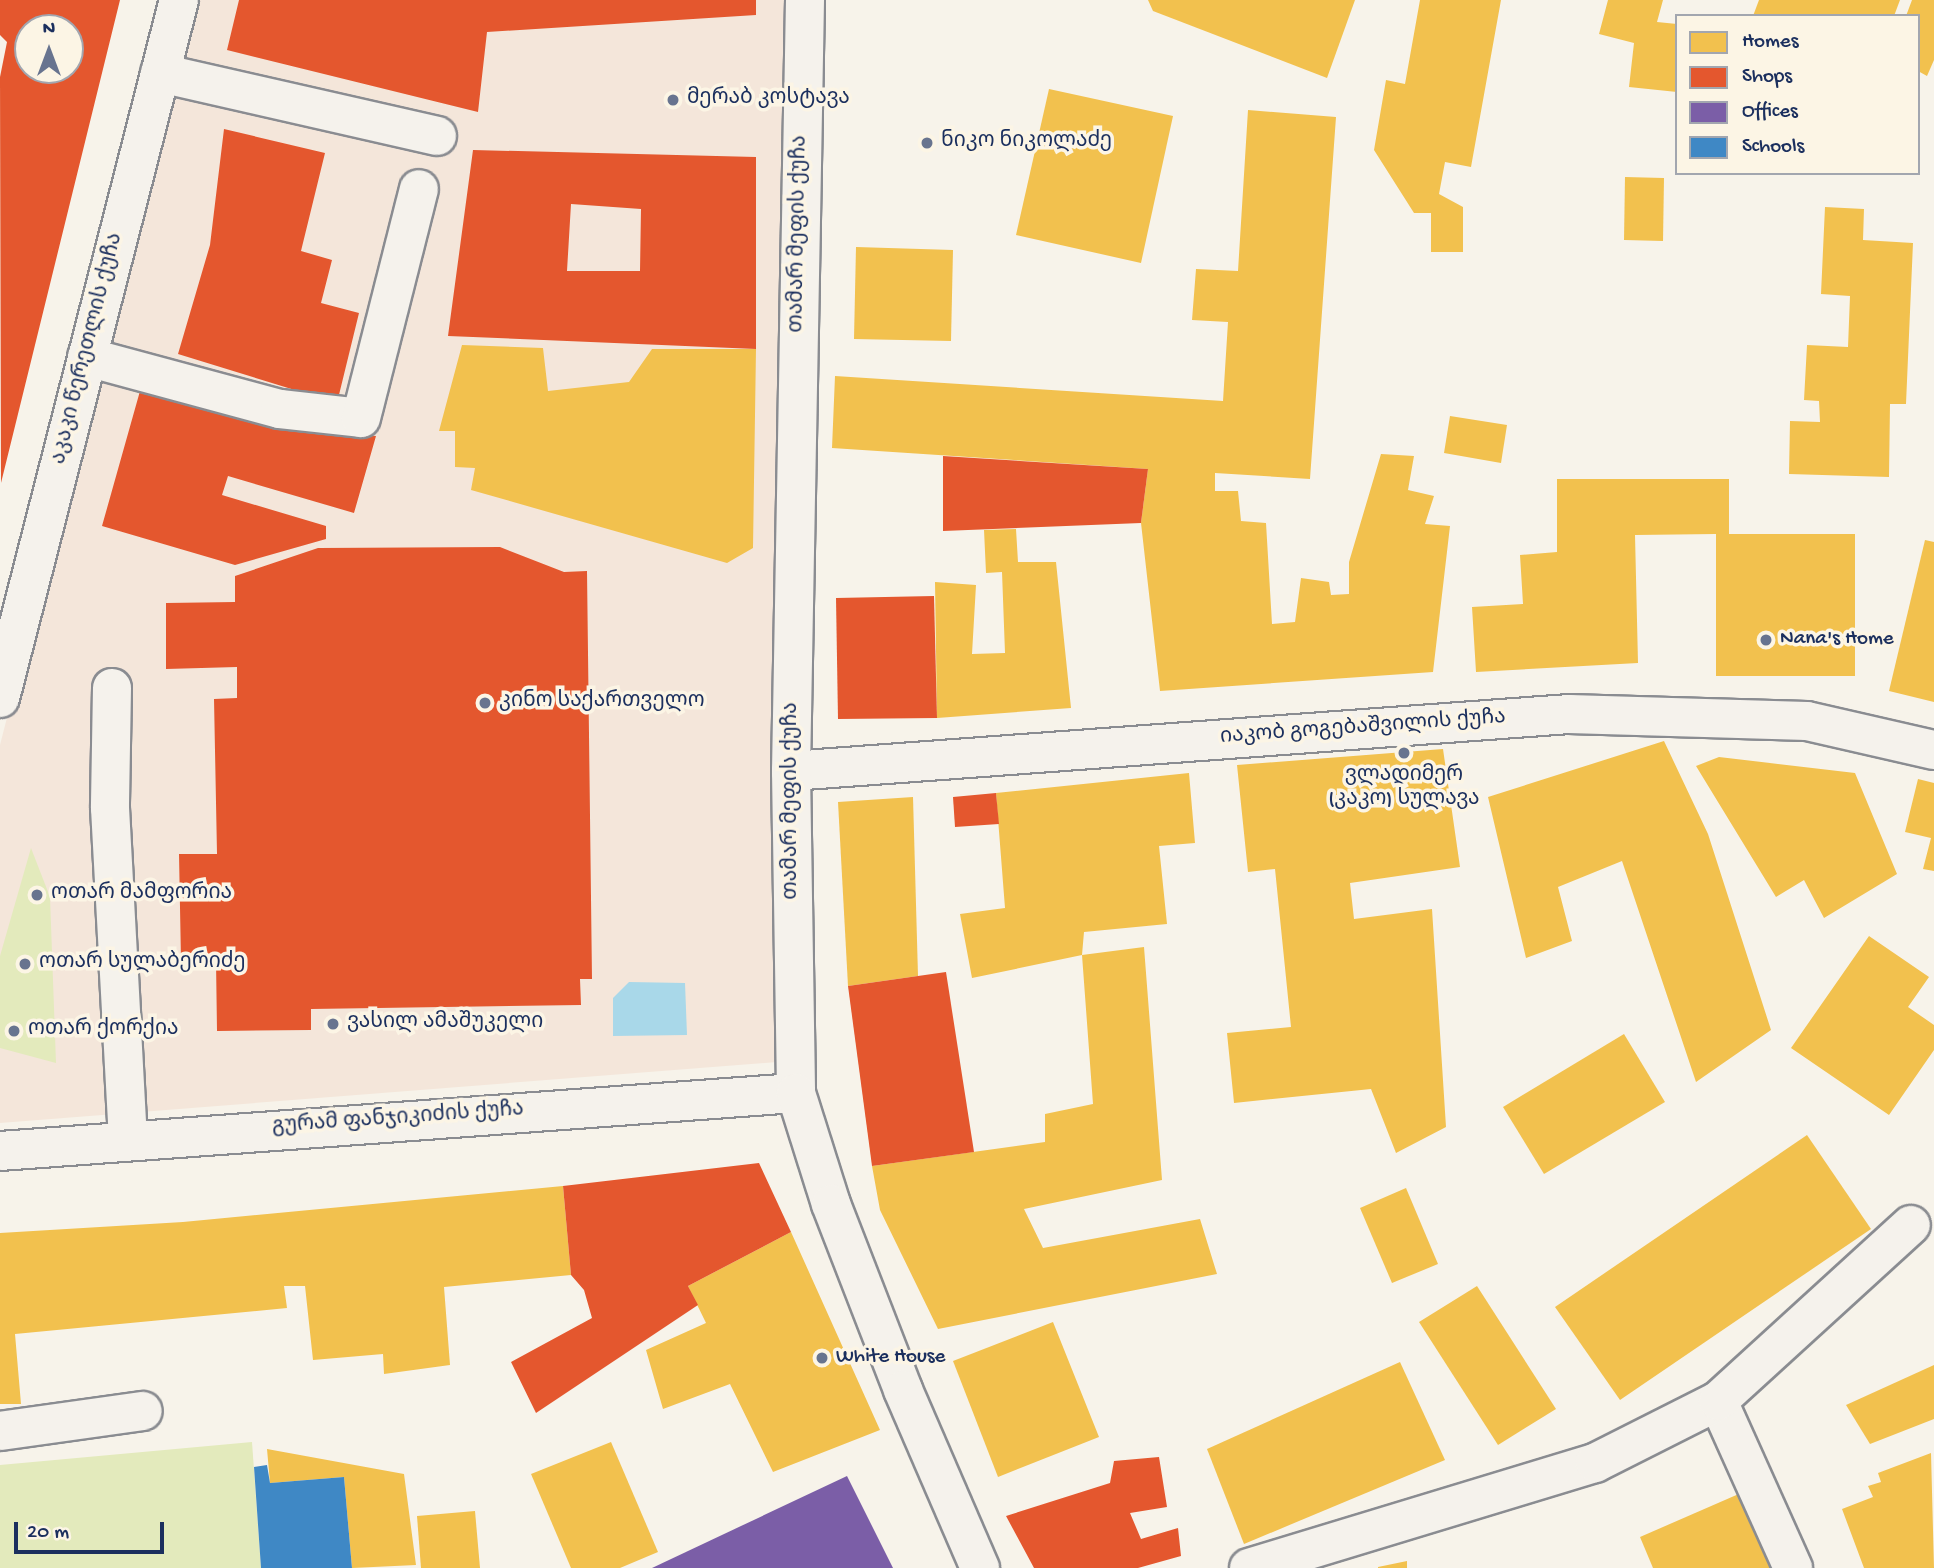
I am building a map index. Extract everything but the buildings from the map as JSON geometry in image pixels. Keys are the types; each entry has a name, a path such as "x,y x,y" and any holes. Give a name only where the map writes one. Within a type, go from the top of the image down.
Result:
{"street":[{"name":"აკაკი წერეთლის ქუჩა","path":"0,698 179,0"},
{"name":"თამარ მეფის ქუჩა","path":"805,0 791,771 796,1093 831,1204 903,1390 980,1568"},
{"path":"160,74 437,136"},
{"path":"87,357 280,409 361,418 419,189"},
{"path":"112,688 110,808 128,1140"},
{"name":"იაკობ გოგებაშვილის ქუჩა","path":"791,771 1569,714 1807,721 1934,750"},
{"name":"გურამ ფანჯიკიძის ქუჩა","path":"0,1151 796,1093"},
{"path":"1249,1568 1595,1462 1718,1401 1911,1225"},
{"path":"1718,1401 1793,1568"},
{"path":"0,1432 143,1411"}],"shaded area":[{"path":"191,0 791,0 777,1062 0,1123 0,745"}],"green space":[{"path":"31,848 50,897 56,1063 0,1048 0,956"},
{"path":"252,1442 261,1568 0,1568 0,1465"}],"water":[{"path":"629,982 685,983 687,1035 613,1036 613,998"}],"place":[{"name":"მერაბ კოსტავა","path":"673,100"},
{"name":"ნიკო ნიკოლაძე","path":"927,143"},
{"name":"Nana's Home","path":"1766,640"},
{"name":"კინო საქართველო","path":"485,703"},
{"name":"ვლადიმერ (კაკო) სულავა","path":"1404,753"},
{"name":"ოთარ მამფორია","path":"37,895"},
{"name":"ოთარ სულაბერიძე","path":"25,964"},
{"name":"ვასილ ამაშუკელი","path":"333,1024"},
{"name":"ოთარ ქორქია","path":"14,1031"},
{"name":"White House","path":"822,1358"}]}
